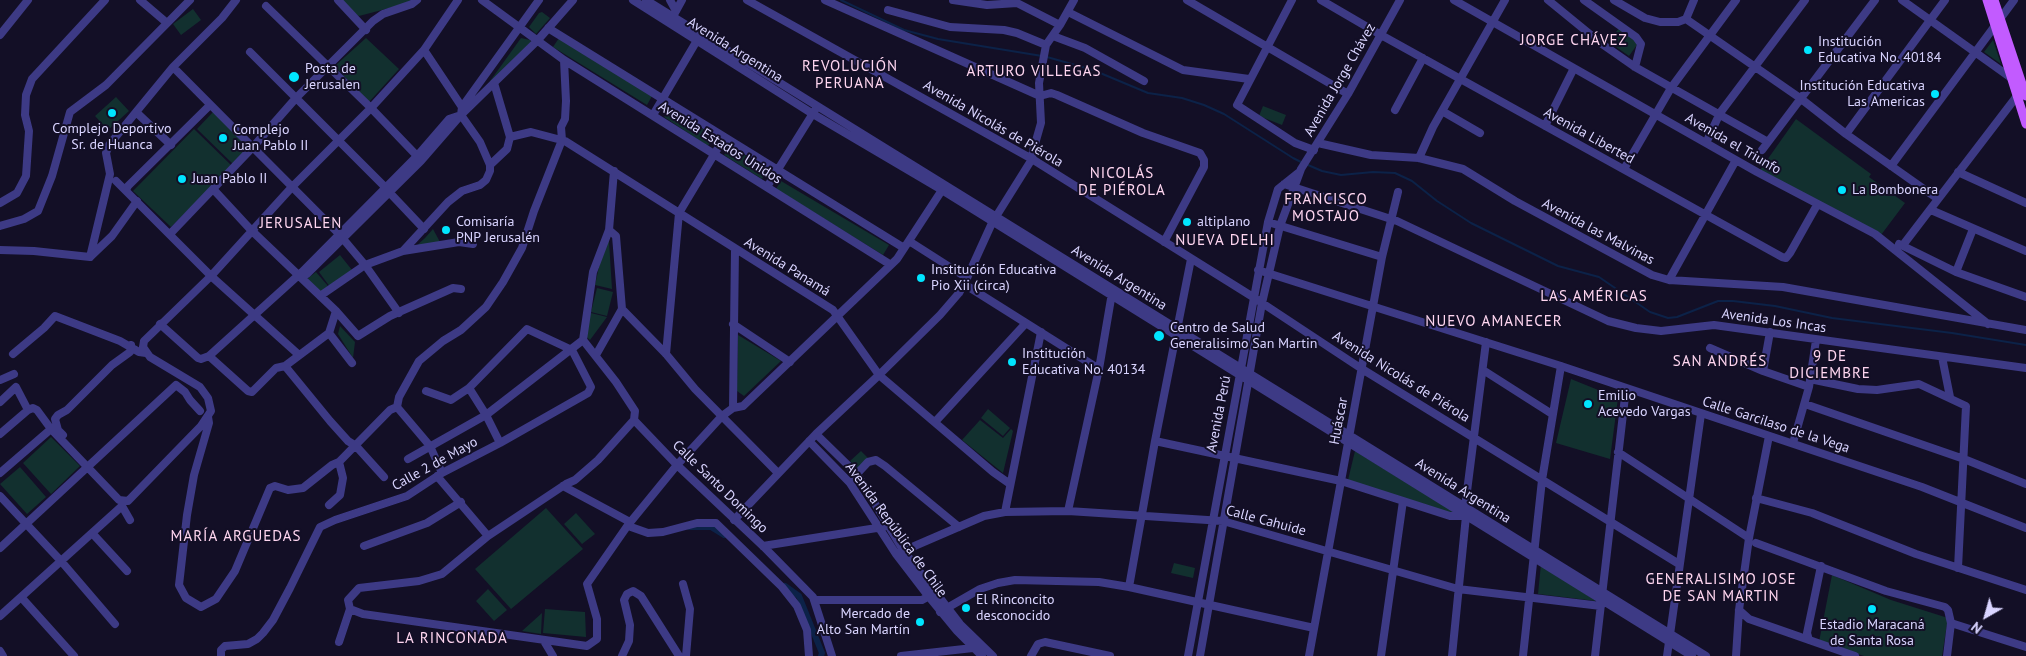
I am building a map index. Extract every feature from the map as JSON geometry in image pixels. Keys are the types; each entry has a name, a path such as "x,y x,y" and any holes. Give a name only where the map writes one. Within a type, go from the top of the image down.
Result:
{"main road":[{"path":"1987,0 2025,86 2021,96"},
{"path":"1994,0 2012,79 2021,96 2026,124"}],"street":[{"path":"0,35 28,0"},
{"path":"0,203 17,193 26,176 29,131 25,115 26,95 32,79 105,0"},
{"path":"140,0 167,23"},
{"path":"0,226 24,219 38,211 52,176 70,112 106,86 190,0"},
{"path":"90,257 110,174 106,153 109,145 173,67 222,18 236,0"},
{"path":"338,0 366,30"},
{"path":"170,234 214,190 296,98 374,21 383,14 412,4 417,0"},
{"path":"146,354 143,347 144,341 211,276 251,230 371,108 424,50 458,0"},
{"name":"Avenida Estados Unidos","path":"482,0 564,60 891,265"},
{"path":"403,251 448,202 462,191 486,180 490,171 490,165 480,142 461,115 462,106 539,0"},
{"path":"160,324 198,358 201,359 209,356 298,276 306,275 341,236 419,158 449,119 461,115 537,41 573,0"},
{"name":"Avenida Argentina","path":"633,0 673,17"},
{"name":"Avenida Argentina","path":"646,0 813,114 849,130"},
{"path":"670,0 673,17"},
{"path":"673,17 682,0"},
{"name":"Avenida Nicolás de Piérola","path":"747,0 1032,159 1262,303 1362,369 1679,564"},
{"path":"825,0 1040,96 1051,93 1143,134 1197,151 1203,156 1204,167 1164,242"},
{"path":"953,0 987,5 1017,3 1060,25"},
{"path":"734,520 809,440 950,305 966,281 994,220 1032,159 1032,151 1041,123 1039,82 1042,61 1046,47 1074,0"},
{"path":"1187,0 1348,94"},
{"path":"1068,12 1183,70 1249,79 1292,0"},
{"name":"Avenida Liberted","path":"1321,0 1380,35 1782,257 1786,258 1817,205"},
{"name":"Avenida Jorge Chávez","path":"1300,170 1348,94 1400,0"},
{"name":"Avenida el Triunfo","path":"1454,0 1736,160 1886,241 1988,324"},
{"path":"1419,158 1423,145 1505,0"},
{"path":"1548,0 1602,44 1635,66 1768,142"},
{"path":"1584,0 1636,37 1641,44 1635,66"},
{"path":"1614,0 1645,18 1660,22 1678,22 1686,19 1694,0"},
{"path":"1624,170 1671,88 1736,0"},
{"path":"1706,143 1720,113 1805,0"},
{"path":"1762,150 1875,0"},
{"path":"1902,0 2012,79 2025,86"},
{"path":"1846,134 1945,0"},
{"path":"1891,166 2014,0"},
{"path":"266,6 371,108 419,158"},
{"path":"888,10 950,27 1011,32 1046,47"},
{"path":"1686,19 1800,98 1846,134 1938,199"},
{"name":"Avenida Estados Unidos","path":"548,28 777,171 907,244 1099,369"},
{"path":"1053,36 1085,48 1144,81"},
{"path":"653,115 699,37"},
{"name":"Avenida Argentina","path":"699,37 817,106 849,130 1250,377 1466,516 1497,530"},
{"path":"424,50 462,106"},
{"path":"250,52 340,140 424,229"},
{"path":"1396,110 1423,58"},
{"path":"397,407 399,397 419,361 443,341 461,330 486,307 522,248 534,211 562,140 561,128 565,119 566,101 564,60"},
{"path":"565,76 576,66"},
{"path":"173,67 341,236 365,265 399,313"},
{"path":"1545,126 1574,68"},
{"name":"Avenida las Malvinas","path":"1249,79 1237,105 1295,143 1314,149 1419,158 1463,169 1515,202 1652,275 1669,280 1783,287 2026,330"},
{"path":"490,165 507,149 510,137 494,83"},
{"path":"1903,246 1958,172 2021,96"},
{"path":"126,190 210,105"},
{"path":"767,187 817,106"},
{"path":"1442,111 1480,133"},
{"path":"136,112 171,145"},
{"name":"Avenida Panamá","path":"510,137 531,132 562,140 833,310 879,375 993,472 1010,484"},
{"path":"666,354 679,213 724,138"},
{"path":"1669,280 1736,160"},
{"name":"Avenida Perú","path":"1188,656 1241,372 1252,297 1268,222 1278,188 1300,170"},
{"name":"Avenida Perú","path":"1200,656 1262,303 1280,226 1300,170"},
{"path":"408,459 486,415 584,340 593,272 609,230 614,171"},
{"path":"1958,172 2026,203"},
{"path":"116,181 211,276 300,355"},
{"name":"Avenida Los Incas","path":"1284,184 1390,219 1608,321 1636,328 1661,331 1714,325 2026,368"},
{"path":"350,609 363,614 544,641 587,646 597,640 597,619 587,584 629,523 677,465 722,416 734,408 743,406 891,265 944,188"},
{"path":"214,190 251,230 336,311 358,336 399,313 453,288 461,289"},
{"name":"Huáscar","path":"1309,656 1382,257 1398,192"},
{"path":"90,257 112,236 137,201"},
{"path":"1931,210 2026,251"},
{"path":"1268,222 1382,257"},
{"path":"1956,272 1973,229"},
{"path":"596,355 622,309 616,236 609,230"},
{"path":"1886,241 1903,246 1956,272 2026,297"},
{"path":"320,296 365,265 403,251 459,242 473,244"},
{"path":"734,408 733,324 735,249"},
{"path":"0,250 34,250 90,257"},
{"path":"1129,587 1154,441 1191,259"},
{"name":"Calle Garcilaso de la Vega","path":"1258,270 1561,366 1792,443 1962,501 2026,528"},
{"path":"1068,511 1099,369 1112,292"},
{"path":"622,309 666,354 695,390 778,472"},
{"path":"209,356 248,391 252,392 276,368 285,366 328,333 336,311"},
{"path":"0,616 128,500 211,412 211,404 200,387 131,346 55,316 44,328 13,354"},
{"path":"935,422 1026,323"},
{"path":"733,324 790,362"},
{"path":"426,391 451,400 469,388 528,329 572,350"},
{"path":"1005,512 1041,332"},
{"path":"1763,371 1770,332"},
{"path":"328,333 352,363"},
{"name":"Calle Santo Domingo","path":"584,340 635,411 634,420 677,465 763,546 813,597 832,656"},
{"path":"1792,443 1810,383 1816,340"},
{"path":"1452,656 1466,516 1465,507 1486,342"},
{"path":"62,440 64,436 58,430 55,419 67,410 112,365 130,352 131,346"},
{"path":"1710,348 1763,371 1810,383 1877,390 1919,384 1966,406 1958,568"},
{"name":"Calle 2 de Mayo","path":"221,656 221,650 225,646 248,644 257,639 273,620 320,528 335,520 398,500 440,474 500,443 588,393 591,387 572,350"},
{"path":"1942,357 1950,397"},
{"path":"285,366 348,442 356,446 384,477"},
{"path":"1523,656 1542,480 1561,366"},
{"path":"1483,370 1552,414"},
{"path":"0,380 14,374"},
{"path":"0,548 176,385 185,392 200,410"},
{"path":"0,402 16,387 28,410"},
{"path":"469,388 486,415 500,443"},
{"path":"1595,656 1626,388"},
{"path":"1805,404 1964,459 2026,484"},
{"path":"208,417 209,423 194,475 187,515 179,585 186,598 202,607 216,600 235,571 270,488 275,486 288,490 304,488 332,465 339,462 390,410 397,407"},
{"path":"397,407 430,446 440,474 488,536"},
{"path":"0,434 28,410 33,408 37,410 62,440 123,504 130,520"},
{"path":"1667,656 1701,414"},
{"path":"340,642 350,609 348,600 359,588 408,583 432,578 452,567 488,536 575,480 598,460 634,420"},
{"path":"0,473 52,429"},
{"name":"Avenida República de Chile","path":"816,434 857,474 887,526 899,552 928,598 975,645 993,656"},
{"path":"1736,656 1749,538 1769,436"},
{"name":"Avenida Argentina","path":"1349,439 1465,507 1497,530 1571,576 1601,599 1706,656"},
{"name":"Avenida República de Chile","path":"809,440 850,483 879,529 936,592 982,656"},
{"path":"1154,441 1341,481 1450,516 1466,516"},
{"path":"1618,452 1749,538"},
{"path":"850,483 868,462 873,460 881,462 959,527"},
{"path":"329,506 340,495 343,478 339,462"},
{"path":"563,486 629,523 630,527 648,534 697,523 716,523 782,587 797,606 807,630 811,655"},
{"path":"0,496 61,561 115,624"},
{"path":"1756,498 1812,513 1916,554 2026,590"},
{"path":"1381,656 1391,570 1403,501"},
{"path":"364,546 427,522 461,502"},
{"name":"Calle Cahuide","path":"899,552 984,516 1005,512 1068,511 1224,521 1458,589 1529,598 1601,599"},
{"path":"763,546 879,529 887,526"},
{"path":"92,533 127,571"},
{"path":"1756,543 1886,591 1945,607 1948,610 1951,623 1946,656"},
{"path":"1809,640 1808,633 1820,566"},
{"path":"940,612 980,589 998,583 1015,580 1099,582 1209,604 1314,628"},
{"path":"683,584 690,609 686,656"},
{"path":"622,656 629,641 630,624 624,600 627,594 633,590 641,596 679,656"},
{"path":"814,600 922,600 936,592"},
{"path":"21,597 74,656"},
{"path":"1740,610 1749,619 1855,656"},
{"path":"1951,623 2026,647"},
{"name":"Avenida Argentina","path":"1669,637 1692,656"},
{"path":"544,641 553,656"},
{"path":"1031,656 1038,644 1045,642 1110,656"},
{"path":"900,656 975,645"},
{"path":"0,651 3,656"}],"green space":[{"path":"342,0 412,0 401,5 359,16 353,13"},
{"path":"193,9 201,20 181,35 173,24"},
{"path":"542,12 550,18 536,34 529,27 539,13"},
{"path":"1619,28 1639,42 1629,56 1609,42"},
{"path":"366,38 399,69 369,102 338,70 336,65"},
{"path":"521,38 530,40 532,44 470,109"},
{"path":"559,38 652,96 647,105 553,47"},
{"path":"1993,40 2001,64 1984,52"},
{"name":"Complejo Deportivo Sr. de Huanca","path":"116,97 129,111 108,130 95,116"},
{"path":"1263,106 1286,115 1282,125 1259,116"},
{"path":"671,108 714,136 708,146 664,117"},
{"name":"Complejo Juan Pablo II","path":"213,112 251,148 234,165 197,129"},
{"name":"La Bombonera","path":"1796,119 1871,174 1869,177 1905,203 1881,235 1760,170"},
{"name":"Juan Pablo II","path":"194,129 232,166 171,227 133,191"},
{"path":"731,147 767,168 762,179 724,155"},
{"path":"781,181 889,245 883,255 776,189"},
{"path":"433,229 440,242 414,248 425,238"},
{"path":"605,240 609,241 612,289 595,285"},
{"path":"340,255 352,270 330,287 319,272"},
{"path":"316,272 328,286 321,292 307,279"},
{"path":"597,288 613,292 607,316 591,312"},
{"path":"587,312 607,317 590,340 581,332"},
{"path":"340,326 355,342 353,358 338,334"},
{"path":"738,335 781,361 744,396 737,391"},
{"path":"1571,379 1618,398 1610,459 1556,443"},
{"path":"988,409 1010,428 1003,436 981,418"},
{"path":"980,420 1003,438 1011,429 1013,431 1003,473 962,440"},
{"path":"51,437 80,466 51,494 23,463"},
{"path":"861,451 871,461 860,471 850,461"},
{"path":"1355,451 1453,511 1450,514 1348,480"},
{"path":"20,467 46,497 27,514 0,484"},
{"path":"546,508 583,549 511,609 475,569"},
{"path":"576,513 595,534 582,544 564,524"},
{"path":"1174,563 1195,568 1193,578 1171,573"},
{"path":"1541,564 1596,601 1538,594"},
{"name":"Estadio Maracaná de Santa Rosa","path":"1832,575 1891,600 1948,618 1942,656 1864,656 1819,642"},
{"path":"488,589 507,610 494,621 476,601"},
{"path":"545,609 585,612 586,637 543,633"},
{"path":"542,613 541,634 522,631"}],"waterway":[{"path":"841,0 904,30 938,39 1042,56"},
{"path":"1047,57 1093,70 1148,93 1182,98 1204,105 1224,114 1303,163"},
{"path":"1308,165 1322,171 1341,175 1373,172 1395,173 1412,181 1437,201 1471,223 1558,266 1599,277 1650,312 1668,318 1677,317 1718,301 1733,301 1775,306 1832,318 1952,333 2026,345"},
{"path":"689,527 711,527 724,535"},
{"path":"785,586 799,596 822,653 821,656"}],"place":[{"name":"Institución Educativa No. 40184","path":"1808,50"},
{"name":"Posta de Jerusalen","path":"294,77"},
{"name":"Institución Educativa Las Americas","path":"1935,94"},
{"name":"Complejo Deportivo Sr. de Huanca","path":"112,113"},
{"name":"Complejo Juan Pablo II","path":"223,138"},
{"name":"Juan Pablo II","path":"182,179"},
{"name":"La Bombonera","path":"1842,190"},
{"name":"altiplano","path":"1187,222"},
{"name":"Comisaría PNP Jerusalén","path":"446,230"},
{"name":"Institución Educativa Pio Xii (circa)","path":"921,278"},
{"name":"Centro de Salud Generalisimo San Martin","path":"1159,336"},
{"name":"Institución Educativa No. 40134","path":"1012,362"},
{"name":"Emilio Acevedo Vargas","path":"1588,404"},
{"name":"El Rinconcito desconocido","path":"966,608"},
{"name":"Estadio Maracaná de Santa Rosa","path":"1872,609"},
{"name":"Mercado de Alto San Martín","path":"920,622"}],"district":[{"name":"JORGE CHÁVEZ","path":"1574,41"},
{"name":"ARTURO VILLEGAS","path":"1034,72"},
{"name":"REVOLUCIÓN PERUANA","path":"850,76"},
{"name":"NICOLÁS DE PIÉROLA","path":"1122,182"},
{"name":"FRANCISCO MOSTAJO","path":"1326,208"},
{"name":"JERUSALEN","path":"301,224"},
{"name":"NUEVA DELHI","path":"1225,241"},
{"name":"LAS AMÉRICAS","path":"1594,297"},
{"name":"NUEVO AMANECER","path":"1494,322"},
{"name":"SAN ANDRÉS","path":"1720,362"},
{"name":"9 DE DICIEMBRE","path":"1830,366"},
{"name":"MARÍA ARGUEDAS","path":"236,537"},
{"name":"GENERALISIMO JOSE DE SAN MARTIN","path":"1721,588"},
{"name":"LA RINCONADA","path":"452,639"}]}
